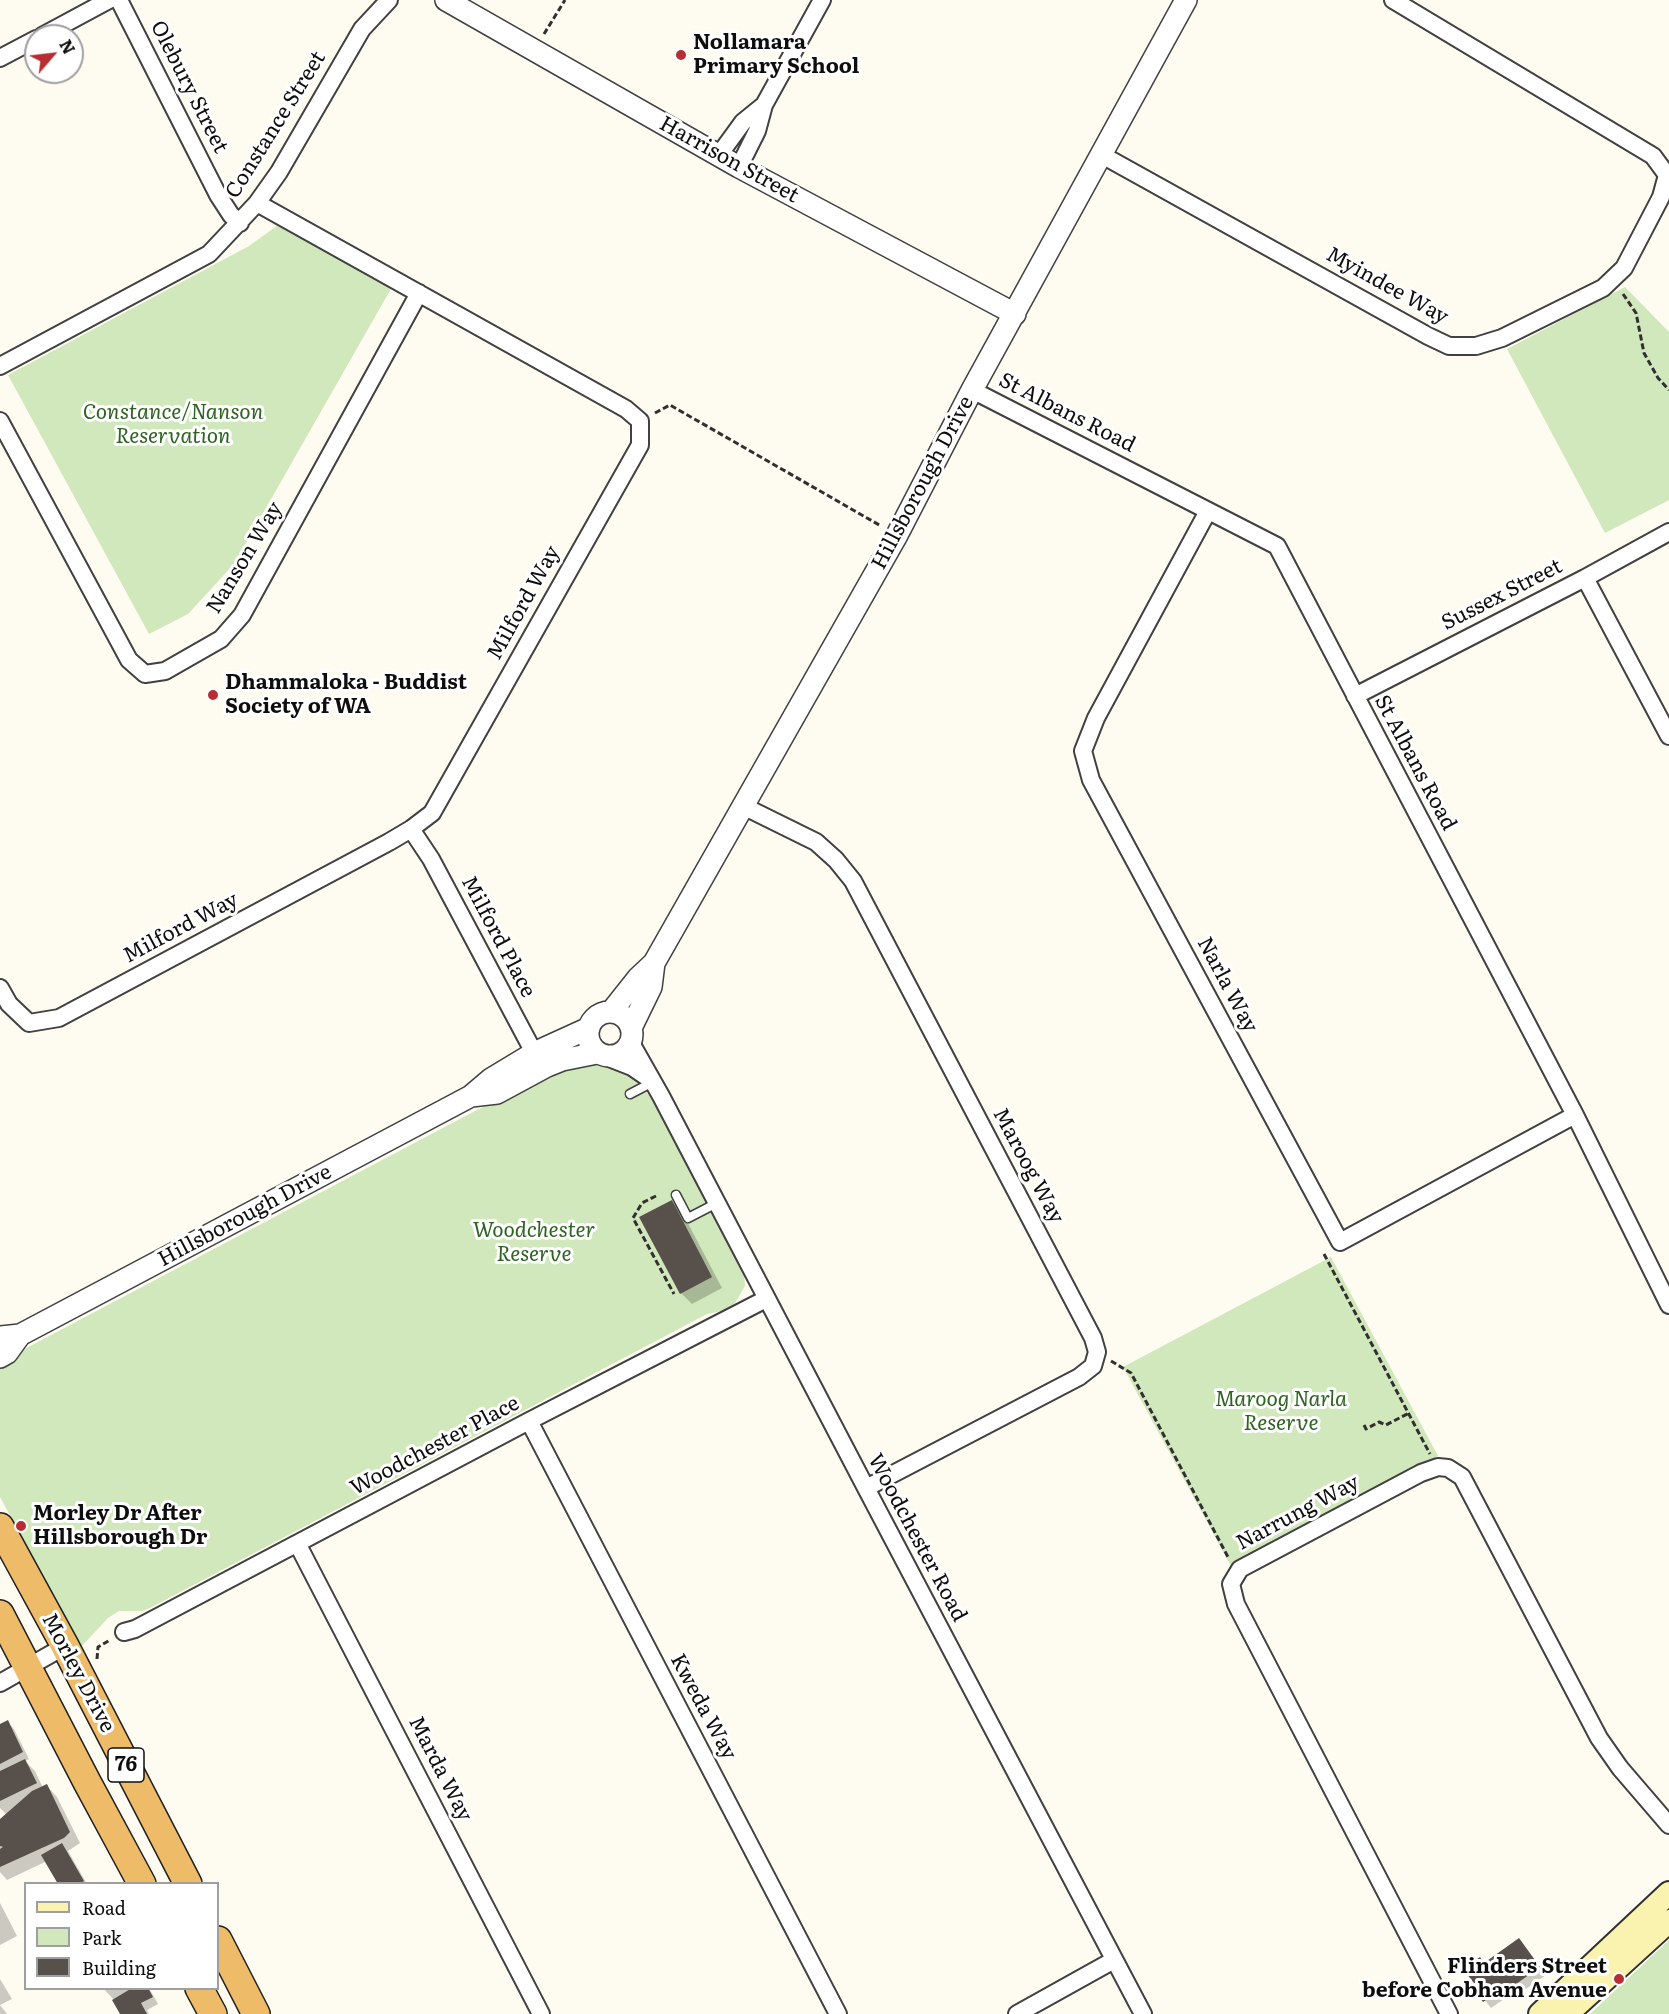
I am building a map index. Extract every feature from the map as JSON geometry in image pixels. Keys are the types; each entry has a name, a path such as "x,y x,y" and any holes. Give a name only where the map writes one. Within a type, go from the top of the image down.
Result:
{"highway":[{"name":"Morley Drive","path":"0,1527 65,1646 187,1882"},
{"name":"Morley Drive","path":"0,1614 141,1882"},
{"path":"219,1942 256,2014"},
{"path":"200,1990 213,2014"}],"main road":[{"path":"1540,2014 1669,1893"},
{"path":"1567,2014 1669,1920"}],"street":[{"path":"64,24 109,0"},
{"name":"Olebury Street","path":"119,0 218,195 231,215 240,223"},
{"name":"Constance Street","path":"0,366 209,254 258,203 279,172 362,29 389,0"},
{"name":"Harrison Street","path":"446,0 740,167 1015,314"},
{"path":"740,167 757,131 764,105 822,0"},
{"name":"Hillsborough Drive","path":"611,1012 638,978 654,963 897,535 972,390 1186,0"},
{"name":"Myindee Way","path":"1102,156 1449,346 1476,346 1502,338 1603,288 1624,268 1661,197 1667,175 1653,156 1393,0"},
{"path":"0,58 24,45"},
{"path":"719,155 743,122 764,105"},
{"path":"258,203 626,409 640,421"},
{"name":"Nanson Way","path":"0,421 129,660 145,674 165,671 221,639 242,615 419,293"},
{"name":"St Albans Road","path":"972,390 1277,546 1575,1115 1669,1305"},
{"name":"Milford Way","path":"0,988 9,1004 29,1023 59,1018 411,829 432,813 639,445 640,421"},
{"name":"Narla Way","path":"1208,511 1096,718 1083,751 1091,780 1340,1242 1575,1115"},
{"name":"Sussex Street","path":"1355,696 1585,578 1669,532"},
{"path":"1585,578 1669,736"},
{"name":"Maroog Way","path":"743,806 816,842 854,881 1093,1338 1097,1352"},
{"name":"Milford Place","path":"411,829 431,859 538,1061"},
{"name":"Hillsborough Drive","path":"632,1035 651,987 654,963"},
{"path":"601,1013 620,1013 626,1018 632,1035 627,1050 621,1055 601,1054 588,1039 589,1028 592,1021 601,1013"},
{"name":"Hillsborough Drive","path":"0,1357 7,1353 10,1336 471,1096 491,1079 538,1061 589,1028"},
{"name":"Woodchester Road","path":"632,1035 653,1082 766,1299 1143,2014"},
{"name":"Hillsborough Drive","path":"538,1061 601,1054"},
{"name":"Woodchester Road","path":"601,1054 632,1067 653,1082"},
{"name":"Woodchester Place","path":"124,1632 135,1629 298,1545 529,1421 766,1299"},
{"path":"866,1488 1079,1377 1093,1366 1097,1352"},
{"name":"Kweda Way","path":"529,1421 838,2014"},
{"path":"1438,1467 1448,1468 1462,1477 1599,1738 1620,1768 1669,1824"},
{"name":"Narrung Way","path":"1438,1467 1421,1473 1237,1572 1231,1584 1236,1604 1449,2014"},
{"name":"Marda Way","path":"298,1545 542,2014"},
{"path":"0,1683 65,1646"},
{"path":"1017,2014 1114,1960"}],"lane":[{"path":"630,1094 653,1082"},
{"path":"676,1196 688,1218 717,1203"}],"path":[{"path":"534,51 565,0"},
{"path":"1610,281 1632,305 1636,313 1644,353 1658,378 1669,390"},
{"path":"640,421 670,405 897,535"},
{"path":"656,1196 642,1203 633,1218 674,1294"},
{"path":"1324,1254 1438,1467"},
{"path":"1097,1352 1131,1373 1237,1572"},
{"path":"1364,1425 1366,1429 1379,1422 1386,1425 1409,1413"},
{"path":"97,1661 98,1647 124,1632"}],"green space":[{"name":"Constance/Nanson Reservation","path":"278,225 392,287 234,564 188,614 149,634 8,375 249,246"},
{"path":"1625,287 1669,332 1669,500 1605,533 1507,349"},
{"name":"Woodchester Reserve","path":"587,1057 634,1075 659,1109 744,1275 745,1286 735,1303 726,1310 707,1314 150,1608 142,1611 119,1611 108,1618 81,1647 0,1497 0,1362 564,1064"},
{"name":"Maroog Narla Reserve","path":"1331,1257 1438,1456 1232,1568 1123,1367"},
{"path":"1669,1940 1669,2014 1590,2014"}],"building":[{"path":"672,1200 712,1277 680,1294 639,1217"},
{"path":"8,1720 23,1752 0,1764 0,1724"},
{"path":"25,1759 37,1783 0,1801 0,1771"},
{"path":"47,1784 70,1832 64,1838 0,1867 0,1849 3,1847 0,1846 0,1819 32,1791"},
{"path":"62,1843 84,1881 57,1882 41,1855"},
{"path":"1519,1938 1540,1967 1502,1994 1499,1991 1483,2002 1474,1989 1477,1987 1463,1969 1480,1957 1484,1963"},
{"path":"129,1990 149,1990 153,1997 141,2003 147,2014 120,2014 112,2000"}],"place":[{"name":"Nollamara Primary School","path":"681,55"},
{"name":"Dhammaloka - Buddist Society of WA","path":"213,695"},
{"name":"Morley Dr After Hillsborough Dr","path":"21,1526"},
{"name":"Flinders Street before Cobham Avenue","path":"1619,1979"}]}
